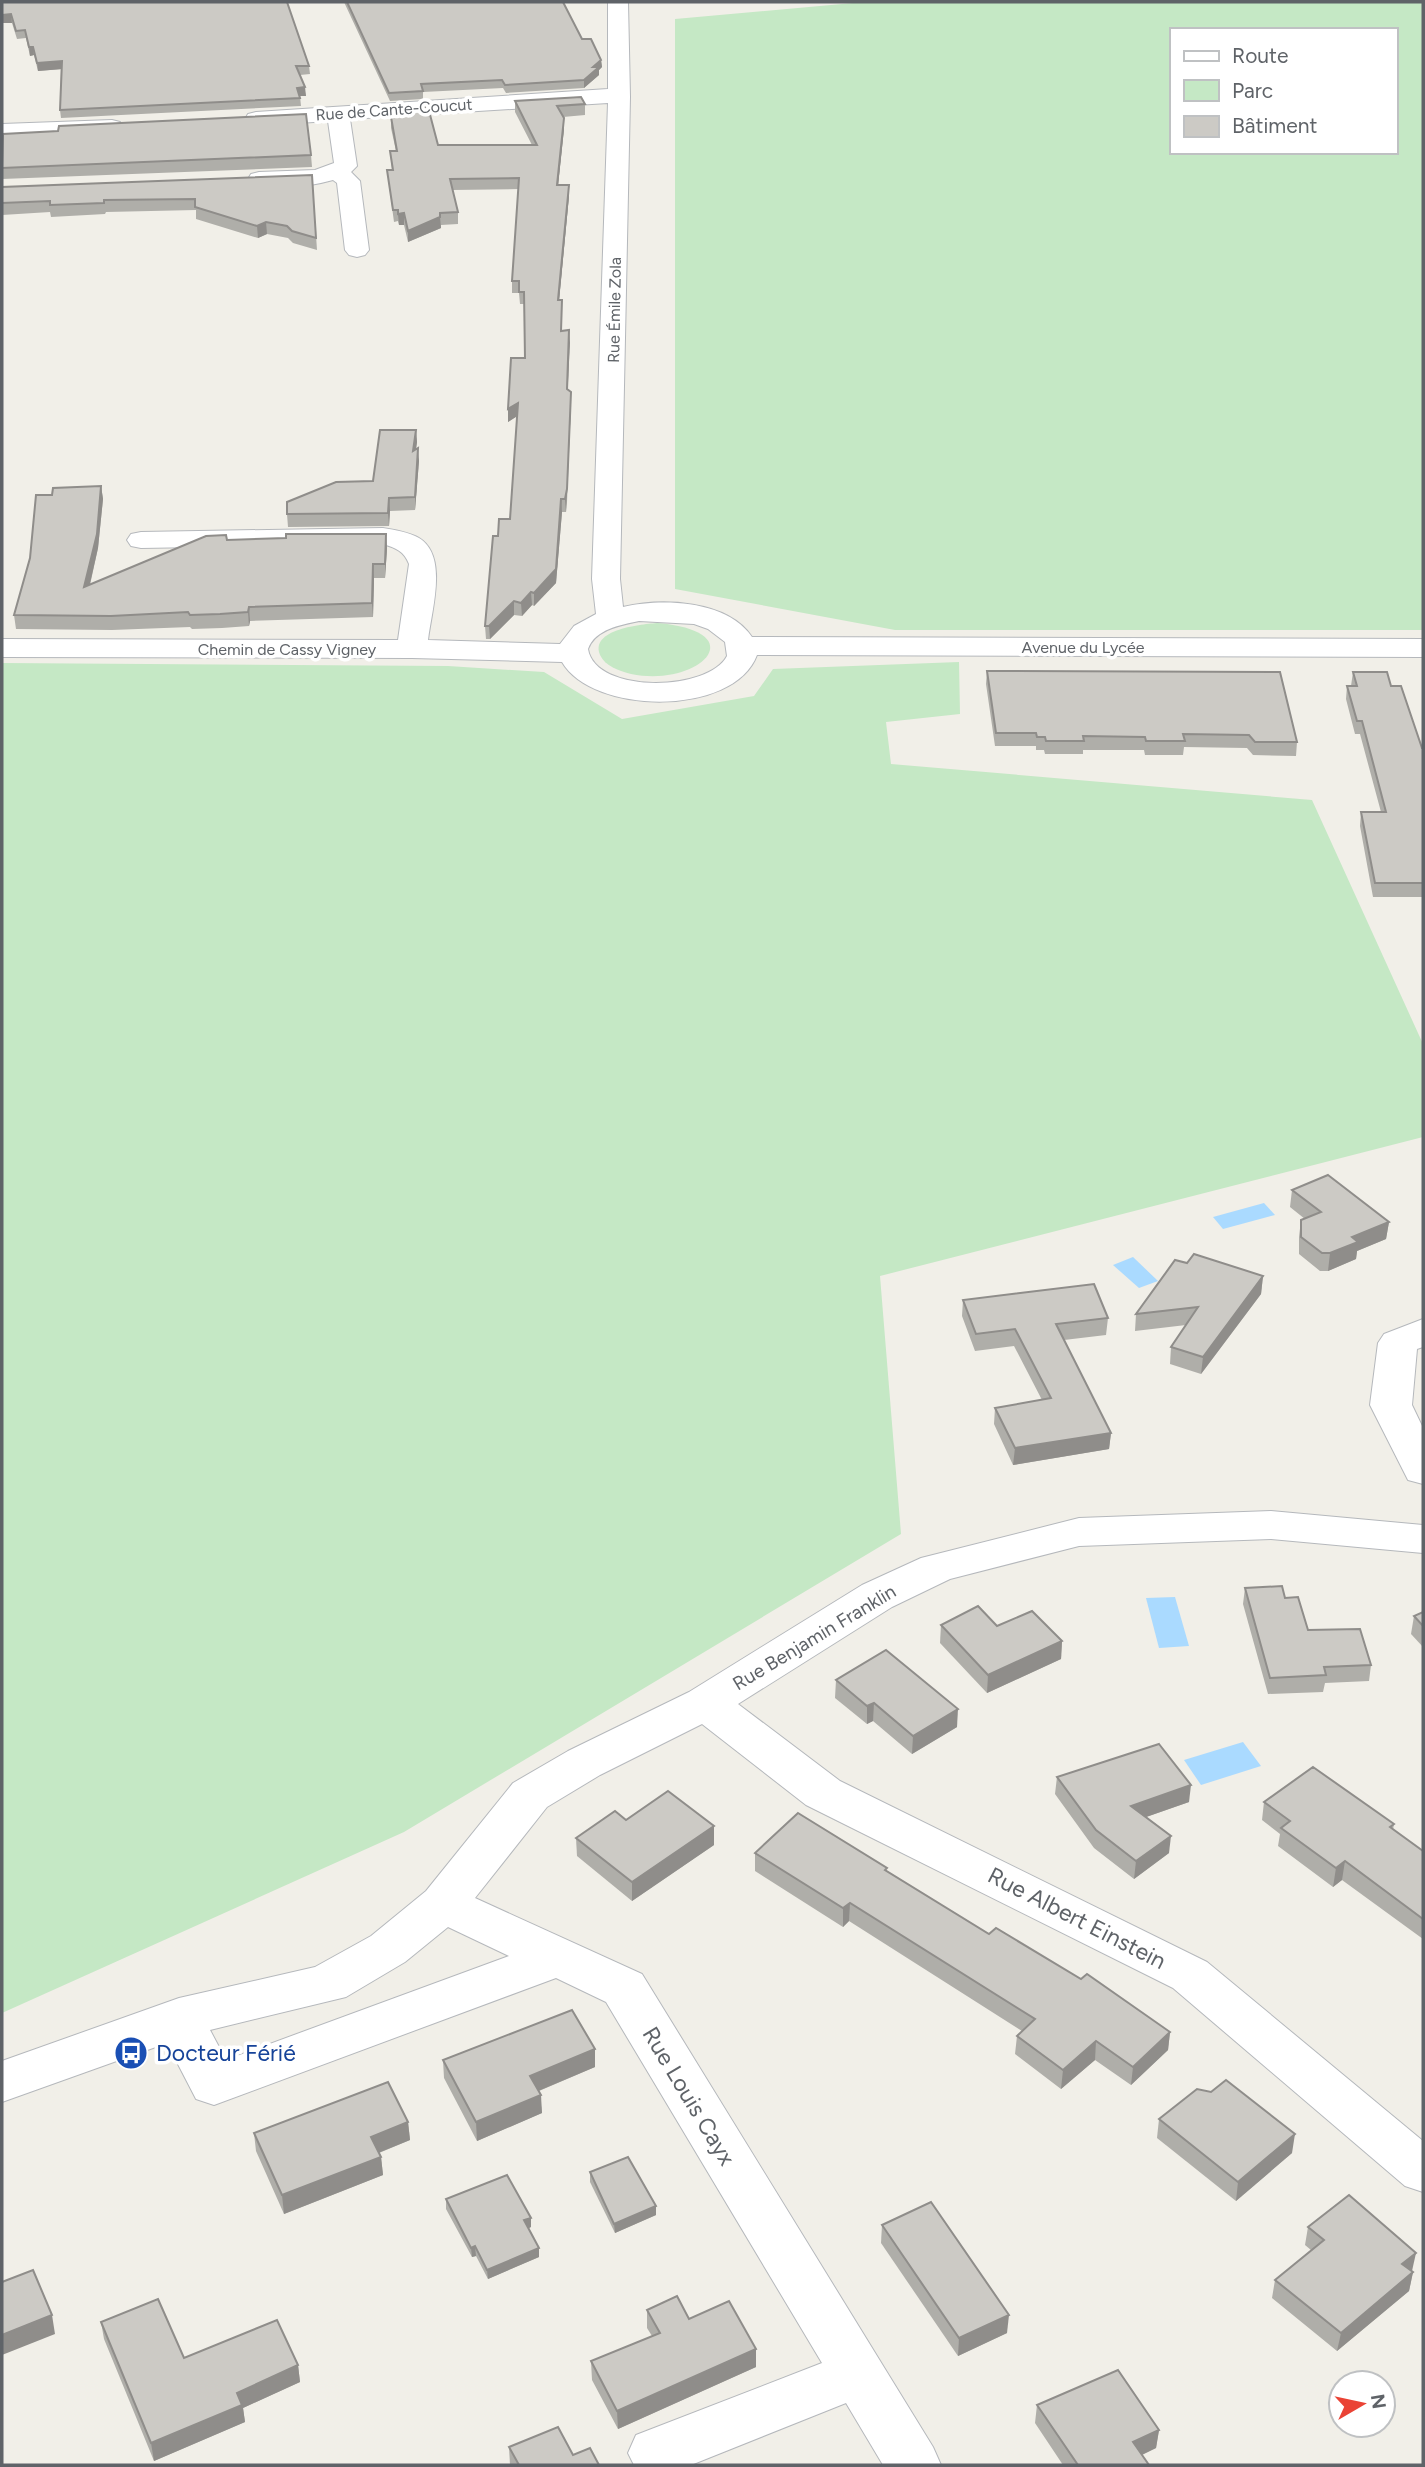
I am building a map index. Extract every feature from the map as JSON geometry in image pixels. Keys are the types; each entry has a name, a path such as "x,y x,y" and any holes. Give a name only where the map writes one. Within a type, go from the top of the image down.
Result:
{"street":[{"name":"Rue Émile Zola","path":"613,618 608,606 606,571 619,97 618,2"},
{"name":"Rue de Cante-Coucut","path":"232,120 597,95 619,97"},
{"path":"239,180 323,176 346,166 338,114"},
{"path":"2,131 136,126"},
{"path":"337,172 348,181 357,250"},
{"path":"141,540 383,536 410,543 419,551 423,564 412,649"},
{"path":"649,612 695,615 718,622 734,633 743,646 743,659 733,671 716,681 665,692 637,691 601,682 578,666 573,653 575,643 583,633 613,618 649,612"},
{"name":"Avenue du Lycée","path":"743,646 1423,648"},
{"name":"Chemin de Cassy Vigney","path":"2,648 412,649 573,653"},
{"path":"1423,1331 1398,1343 1391,1405 1423,1470"},
{"name":"Rue Benjamin Franklin","path":"2,2082 179,2018 328,1983 388,1949 443,1904 530,1795 584,1763 705,1703 877,1596 936,1568 1079,1532 1271,1525 1423,1539"},
{"name":"Rue Albert Einstein","path":"705,1703 824,1793 1190,1975 1423,2171"},
{"name":"Rue Louis Cayx","path":"443,1904 624,1988 914,2465"},
{"path":"179,2018 214,2085 559,1956"},
{"path":"663,2465 656,2453 858,2374"}],"green space":[{"path":"864,2 1423,2 1423,630 895,630 675,589 675,19"},
{"path":"658,623 688,628 705,637 710,647 706,657 695,666 677,673 655,676 631,674 609,665 602,659 599,646 602,639 619,630"},
{"path":"959,662 960,714 886,722 891,764 1312,800 1423,1044 1423,1137 880,1276 901,1534 404,1832 2,2013 2,663 448,666 544,672 622,719 754,696 773,669"}],"water":[{"path":"1264,1203 1275,1215 1223,1229 1213,1217"},
{"path":"1133,1257 1158,1281 1139,1288 1113,1265"},
{"path":"1175,1597 1189,1646 1159,1648 1146,1598"},
{"path":"1243,1742 1261,1766 1201,1785 1184,1760"}],"building":[{"path":"2,2 287,2 309,66 296,66 305,87 297,88 300,98 60,110 62,61 37,63 25,30 16,31 11,14 2,15"},
{"path":"347,2 563,2 582,39 591,39 601,60 593,67 599,67 584,80 505,85 502,80 421,84 423,91 389,93"},
{"path":"581,97 585,104 557,106 564,118 557,185 569,185 558,300 562,300 561,331 569,330 567,389 571,392 567,489 565,499 561,499 556,569 534,593 531,592 521,603 514,601 489,626 485,626 493,536 498,536 499,519 510,519 518,403 508,409 511,358 525,358 524,292 519,292 519,281 512,281 519,178 450,179 458,212 440,213 440,217 408,231 404,213 398,214 398,210 393,210 387,170 393,170 390,151 397,151 391,117 401,117 398,109 428,107 438,145 537,145 515,101"},
{"path":"306,114 311,155 2,168 3,134 58,131 59,126"},
{"path":"312,175 316,238 292,231 287,226 266,222 257,226 195,207 195,199 104,200 104,203 50,205 50,201 2,203 2,187"},
{"path":"380,430 416,430 413,451 418,448 415,497 389,498 388,513 287,514 287,502 336,482 373,481"},
{"path":"101,486 97,534 84,587 206,536 226,535 227,540 286,538 286,534 386,534 385,564 373,564 372,603 249,607 248,612 220,614 190,615 188,612 111,616 14,615 30,558 36,495 52,495 53,488"},
{"path":"987,671 1280,672 1297,742 1255,742 1249,735 1183,734 1185,741 1083,736 1084,741 1046,741 1045,737 1037,737 1036,733 996,733"},
{"path":"1353,672 1387,672 1391,686 1401,686 1423,748 1423,883 1375,883 1361,812 1386,812 1362,721 1357,721 1347,686 1357,686"},
{"path":"1328,1175 1389,1222 1352,1237 1358,1242 1330,1253 1322,1253 1301,1237 1301,1220 1321,1212 1292,1190"},
{"path":"1194,1254 1263,1276 1203,1357 1171,1347 1198,1307 1136,1314 1175,1260 1187,1263"},
{"path":"1094,1284 1108,1318 1056,1324 1111,1433 1015,1448 995,1408 1051,1398 1015,1329 976,1334 963,1300"},
{"path":"1282,1586 1285,1598 1298,1597 1308,1630 1360,1629 1371,1665 1324,1667 1326,1675 1270,1678 1245,1588"},
{"path":"978,1606 997,1626 1032,1611 1062,1641 988,1675 941,1625"},
{"path":"1423,1612 1423,1626 1414,1616"},
{"path":"886,1650 958,1709 913,1736 874,1703 867,1706 836,1680"},
{"path":"1159,1744 1191,1785 1131,1806 1171,1836 1136,1861 1096,1830 1057,1777"},
{"path":"1313,1767 1394,1824 1390,1827 1423,1851 1423,1919 1345,1861 1336,1868 1281,1828 1290,1821 1264,1802"},
{"path":"668,1791 714,1826 632,1882 576,1838 615,1811 626,1820"},
{"path":"798,1813 989,1934 996,1928 1081,1979 1087,1974 1170,2032 1133,2067 1096,2041 1063,2070 1017,2036 1035,2019 850,1903 843,1908 755,1853"},
{"path":"572,2010 595,2049 530,2076 541,2095 476,2122 443,2060"},
{"path":"1226,2080 1295,2134 1238,2182 1159,2119 1197,2089 1211,2092"},
{"path":"388,2082 408,2122 371,2137 381,2157 282,2195 254,2133"},
{"path":"628,2157 656,2206 614,2224 590,2172"},
{"path":"507,2175 531,2218 524,2220 539,2248 487,2270 475,2246 471,2248 446,2199"},
{"path":"1349,2195 1416,2253 1402,2264 1413,2272 1341,2333 1275,2280 1324,2240 1308,2227"},
{"path":"931,2202 1009,2315 959,2338 882,2225"},
{"path":"33,2270 52,2315 2,2335 2,2282"},
{"path":"677,2296 689,2319 729,2301 756,2349 617,2411 591,2361 660,2333 647,2310"},
{"path":"158,2299 184,2358 277,2320 298,2365 237,2393 242,2405 151,2443 101,2322"},
{"path":"1118,2370 1159,2430 1133,2442 1149,2465 1078,2465 1037,2405"},
{"path":"558,2427 573,2455 590,2448 599,2465 519,2465 509,2447"}],"place":[{"name":"Docteur Férié","path":"131,2053"}]}
